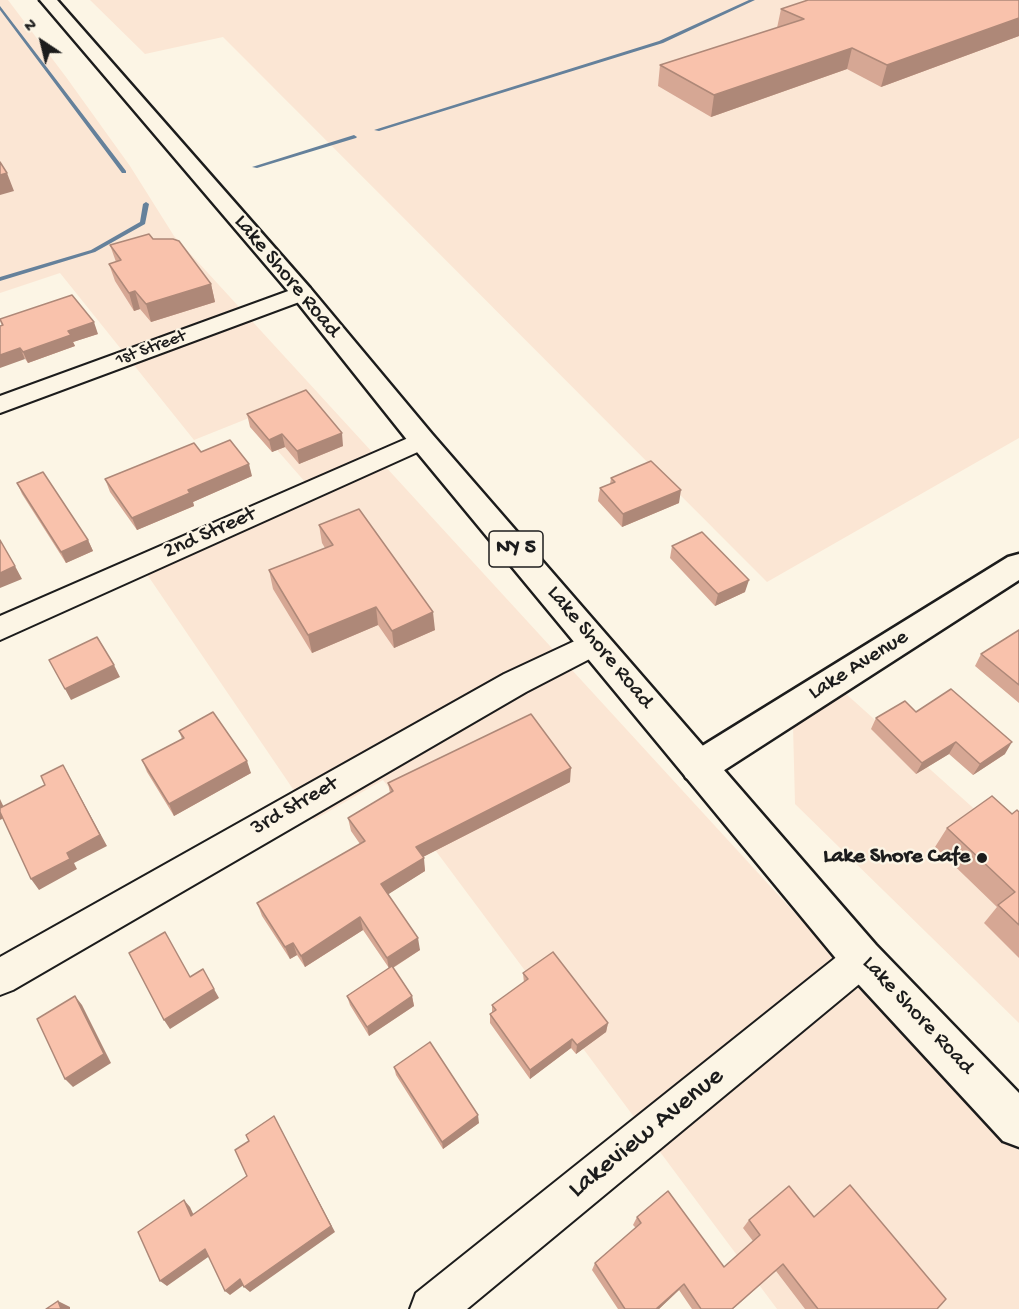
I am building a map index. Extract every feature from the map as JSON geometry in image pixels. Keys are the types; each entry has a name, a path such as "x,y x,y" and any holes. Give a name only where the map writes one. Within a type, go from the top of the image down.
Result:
{"main road":[{"name":"Lake Shore Road","path":"48,0 302,293 422,440 862,959 1019,1125"},
{"name":"Lake Avenue","path":"699,767 1019,565"}],"street":[{"name":"1st Street","path":"0,405 302,293"},
{"name":"2nd Street","path":"0,629 422,440"},
{"name":"3rd Street","path":"0,977 376,761 594,643"},
{"name":"Lakeview Avenue","path":"432,1309 862,959"}],"shaded area":[{"path":"0,0 8,0 66,77 130,166 174,236 837,959 1019,1151 1019,1309 777,1309 383,780 314,820 142,567 313,491 249,418 194,440 60,273 0,293"},
{"path":"90,0 1019,0 1019,438 767,582 223,37 145,54"},
{"path":"845,693 1019,849 1019,1023 795,804 793,725"}],"building":[{"path":"808,0 1019,0 1019,18 887,65 852,48 714,95 660,65 804,19 781,9"},
{"path":"0,162 7,173 0,175"},
{"path":"149,234 153,239 179,241 211,284 146,304 135,291 129,293 109,264 121,260 110,245"},
{"path":"72,295 94,322 68,331 71,335 23,352 20,348 0,355 0,326 3,325 0,319"},
{"path":"306,390 342,433 297,451 282,434 269,440 247,414"},
{"path":"230,440 249,464 188,490 190,493 132,518 105,479 194,443 201,452"},
{"path":"651,461 681,490 623,514 600,488 615,482 611,478"},
{"path":"43,472 88,540 61,552 17,483"},
{"path":"359,509 433,612 392,631 376,607 308,635 269,570 333,545 319,525"},
{"path":"702,532 749,580 718,594 672,546"},
{"path":"0,540 15,566 0,573"},
{"path":"1019,630 1019,685 981,654"},
{"path":"97,637 114,665 65,689 49,660"},
{"path":"951,689 1012,742 980,764 956,742 922,763 876,718 905,701 916,712"},
{"path":"213,712 247,761 169,804 142,760 184,738 179,731"},
{"path":"531,714 571,768 416,847 424,858 381,884 418,938 387,958 360,917 301,956 293,943 285,947 257,903 365,841 348,818 393,791 388,783"},
{"path":"63,765 100,835 67,853 70,859 31,879 0,808 45,785 41,776"},
{"path":"992,796 1012,814 1017,810 1019,812 1019,925 998,905 1015,892 947,828"},
{"path":"165,932 190,977 203,969 214,989 164,1020 129,953"},
{"path":"553,952 608,1023 577,1045 572,1039 530,1070 490,1014 496,1010 492,1005 528,979 523,973"},
{"path":"392,966 412,996 367,1027 347,996"},
{"path":"75,996 104,1054 65,1079 37,1019"},
{"path":"430,1042 478,1115 442,1142 394,1067"},
{"path":"274,1116 331,1226 244,1287 240,1279 225,1291 205,1249 160,1281 138,1232 184,1200 191,1216 247,1176 235,1150 249,1141 246,1135"},
{"path":"850,1185 946,1299 937,1309 818,1309 783,1264 732,1309 701,1309 684,1284 656,1309 625,1309 595,1263 641,1223 637,1217 668,1191 724,1267 760,1235 749,1220 789,1186 814,1217"},
{"path":"58,1301 61,1309 46,1309"}],"waterway":[{"path":"377,130 661,42 753,0"},
{"path":"0,7 124,172"},
{"path":"255,167 354,137"},
{"path":"0,279 93,251 143,223 146,204"}],"place":[{"name":"Lake Shore Cafe","path":"982,858"}]}
